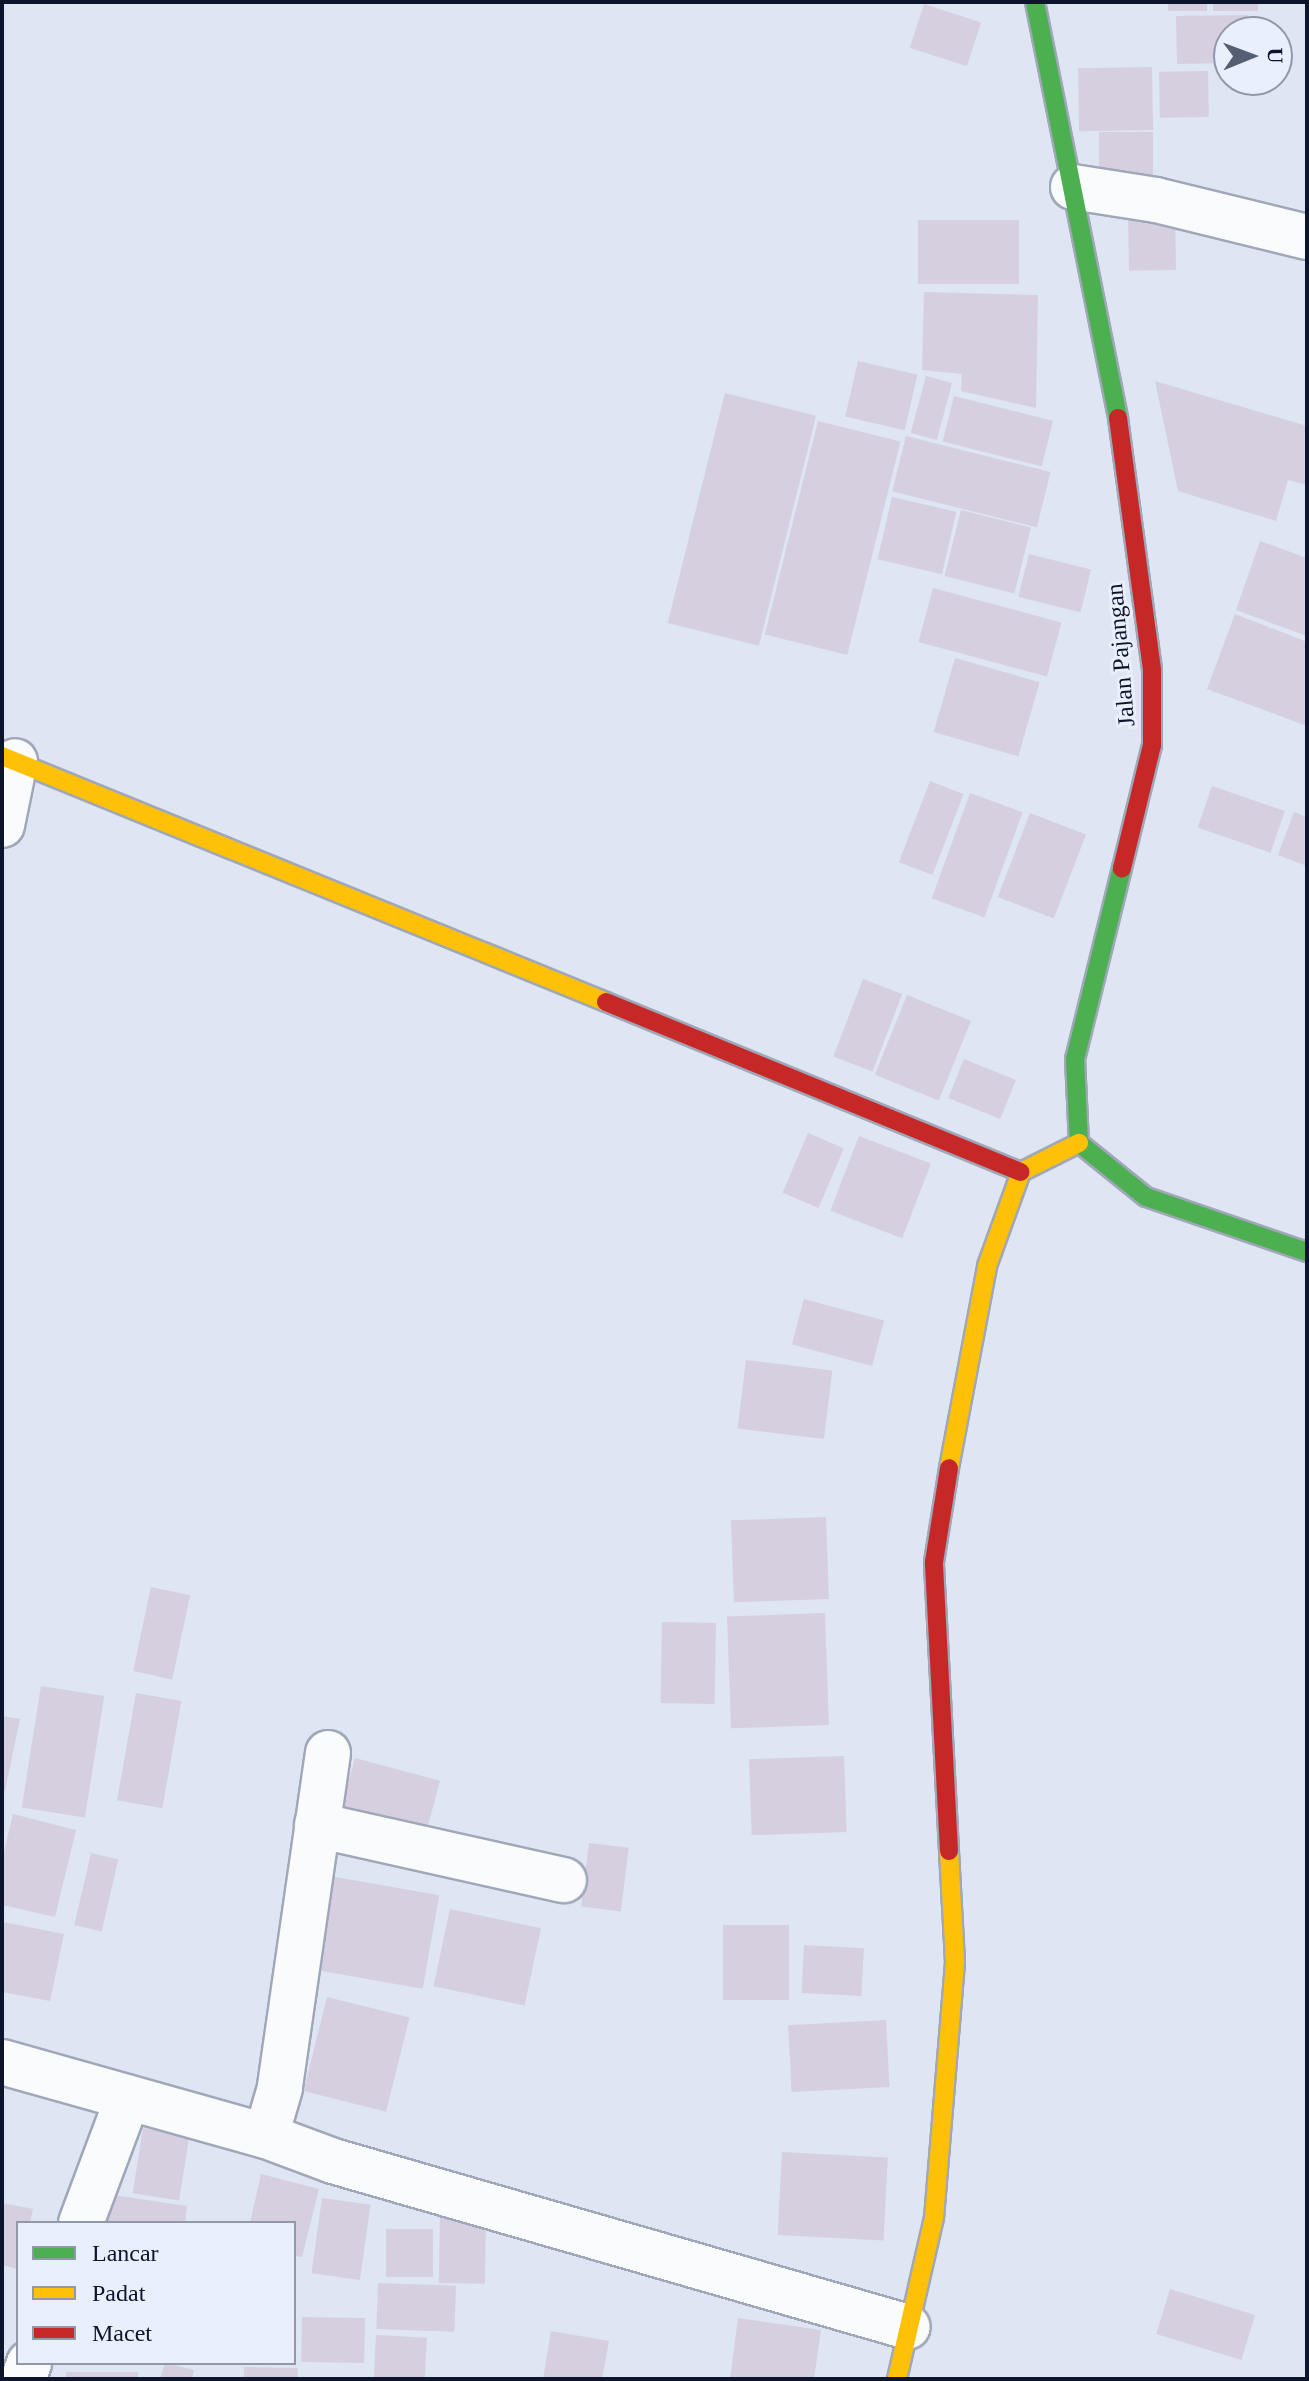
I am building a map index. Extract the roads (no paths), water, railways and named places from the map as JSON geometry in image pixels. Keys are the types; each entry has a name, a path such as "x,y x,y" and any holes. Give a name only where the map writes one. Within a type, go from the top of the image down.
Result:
{"street":[{"name":"Jalan Pajangan","path":"1035,2 1113,383 1152,671 1152,745 1075,1059 1079,1143"},
{"path":"1073,187 1156,200 1307,237"},
{"path":"2,825 8,758 1021,1172"},
{"path":"897,2379 934,2218 955,1962 934,1562 987,1266 1021,1172 1079,1143 1146,1197 1307,1252"},
{"path":"266,2136 280,2088 328,1753"},
{"path":"317,1825 564,1880"},
{"path":"2,2062 266,2136 333,2161 908,2327"},
{"path":"82,2221 128,2097"}]}
